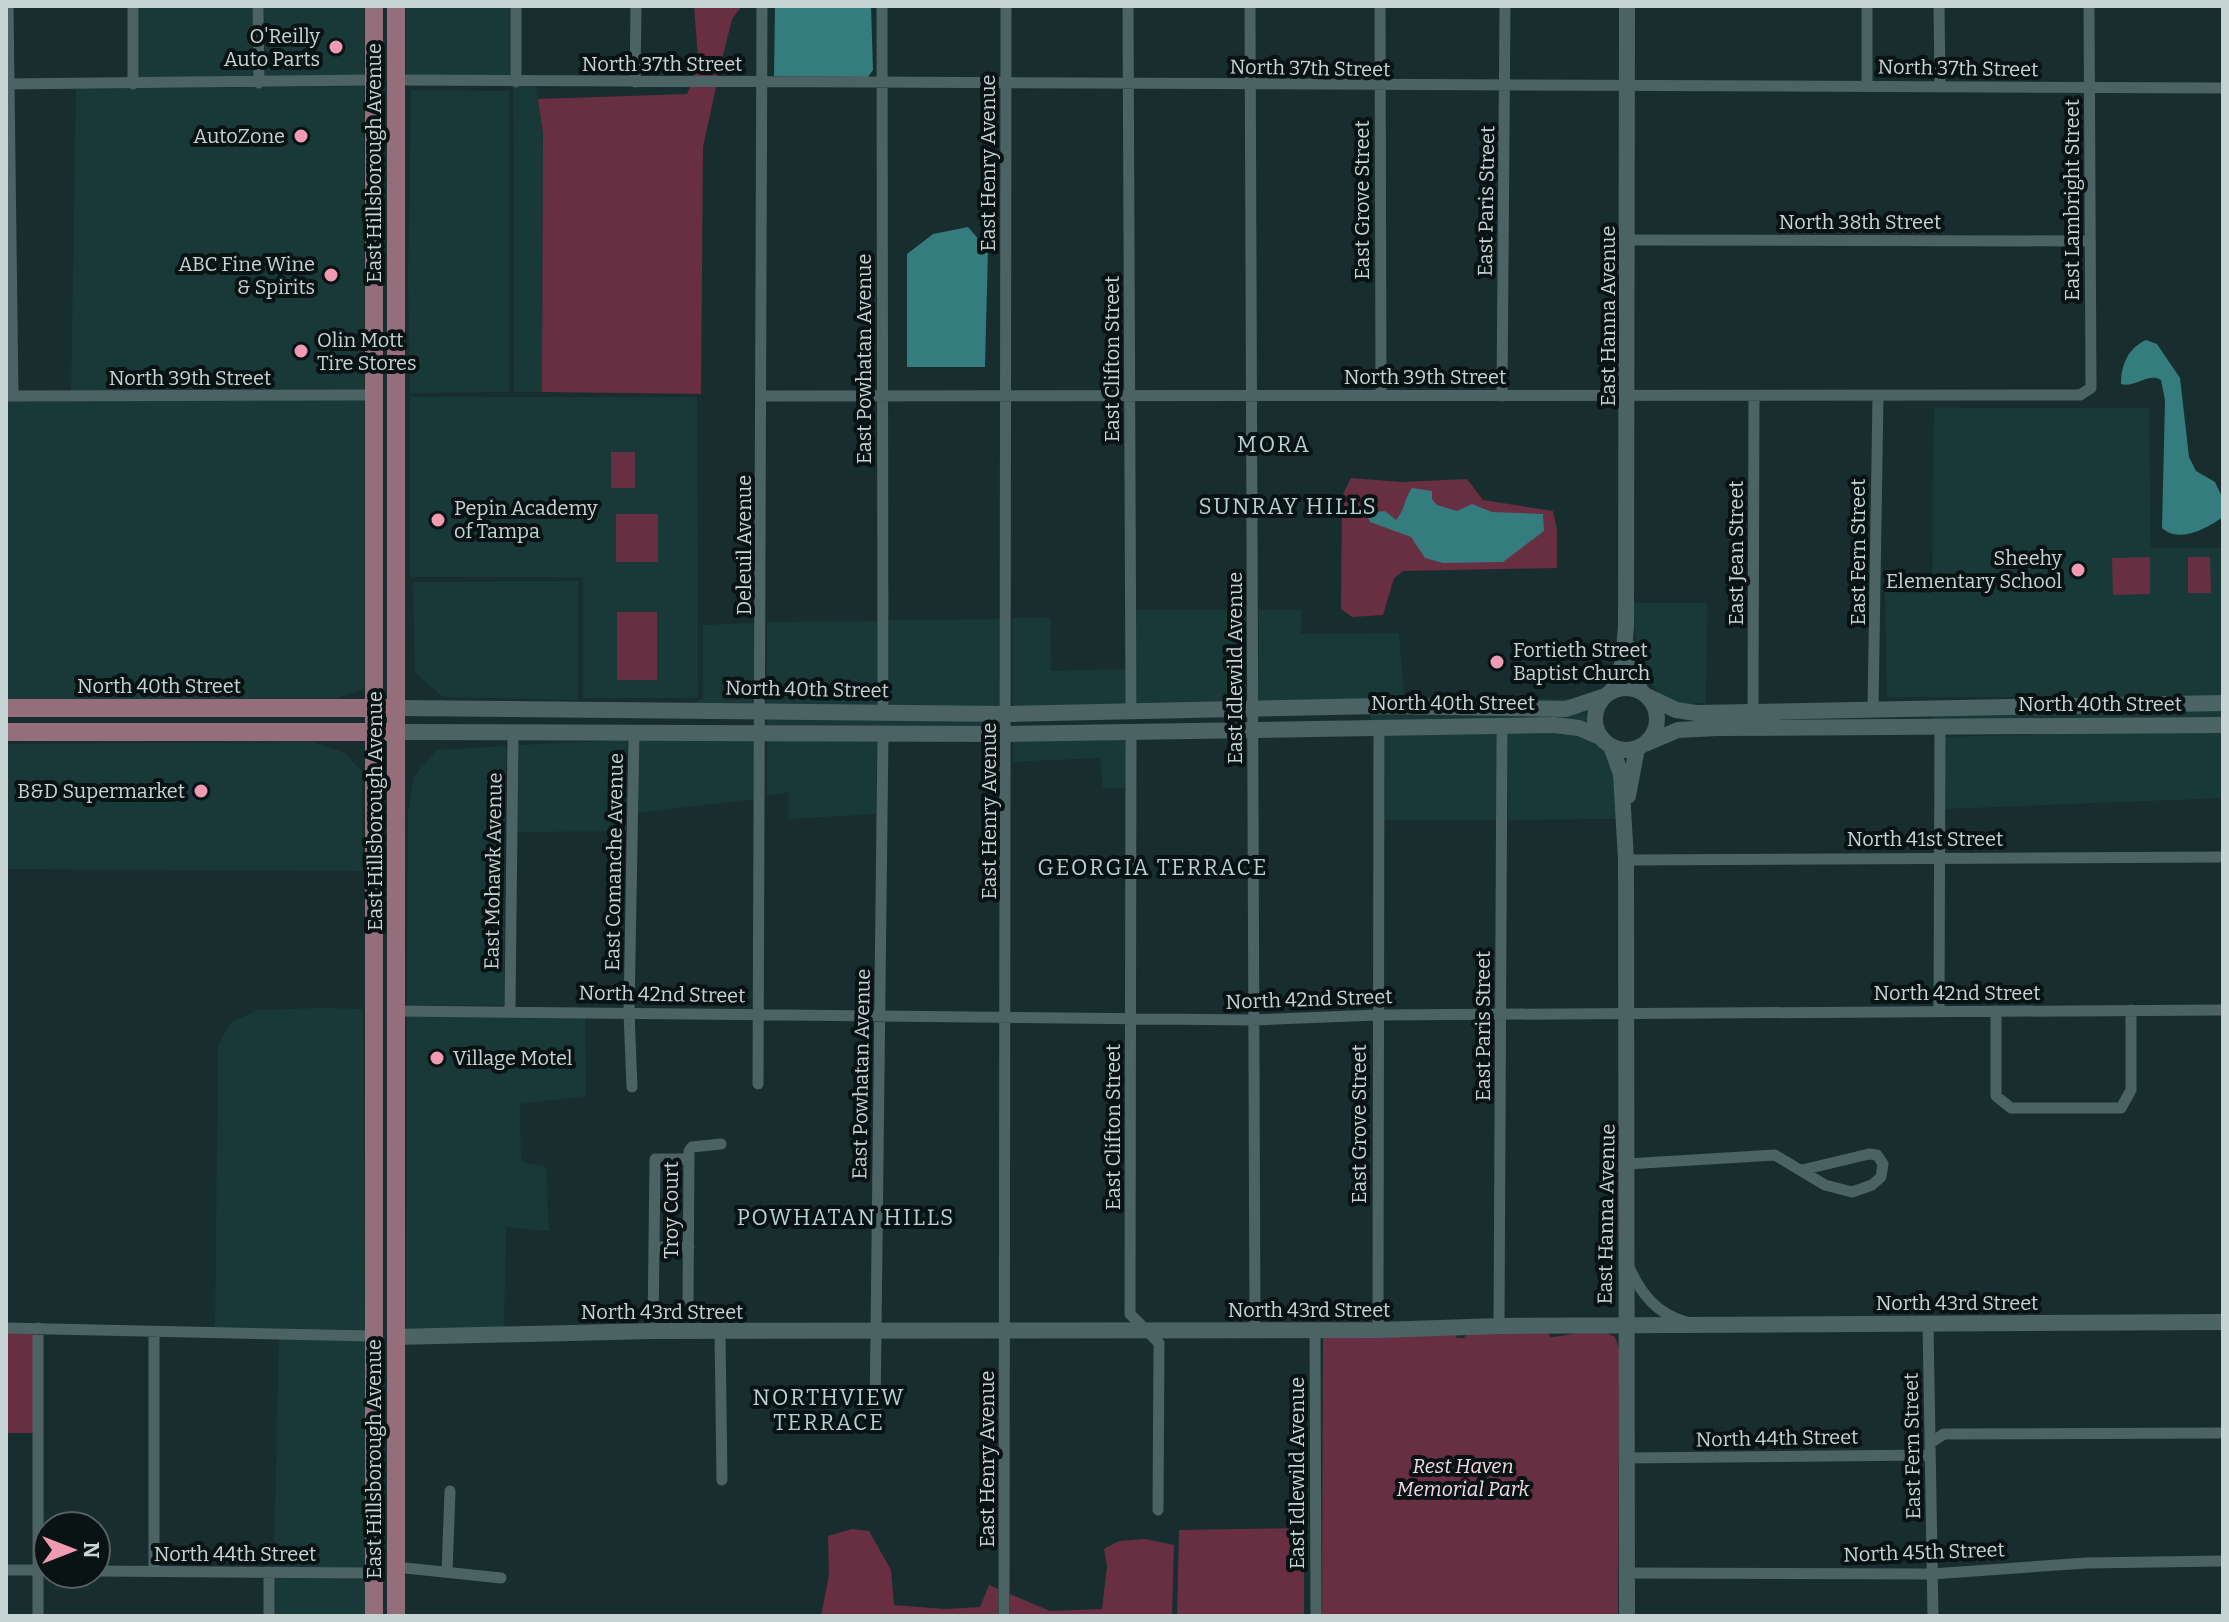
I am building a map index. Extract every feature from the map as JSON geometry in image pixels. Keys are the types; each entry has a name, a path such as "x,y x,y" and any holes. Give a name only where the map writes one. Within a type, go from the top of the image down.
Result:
{"main road":[{"name":"East Hillsborough Avenue","path":"374,6 374,1616"},
{"name":"East Hillsborough Avenue","path":"396,6 396,1616"},
{"name":"East Hanna Avenue","path":"1608,693 1623,662 1626,626 1627,6"},
{"path":"374,33 382,60 397,80"},
{"path":"374,80 383,94 387,120 395,132"},
{"path":"375,258 385,264 395,278"},
{"path":"374,395 389,416 397,438"},
{"name":"East Hanna Avenue","path":"1626,626 1644,694"},
{"path":"1621,688 1644,694 1657,721 1641,746 1607,742 1595,719 1608,693 1621,688"},
{"name":"North 40th Street","path":"6,708 1007,714 1252,708 1566,709 1608,693"},
{"name":"North 40th Street","path":"1644,694 1686,712 2223,703"},
{"path":"1823,728 1836,721 1856,720 1873,708"},
{"name":"North 40th Street","path":"6,732 1007,734 1252,727 1566,725 1607,742"},
{"name":"North 40th Street","path":"1641,746 1678,730 2223,725"},
{"name":"East Hanna Avenue","path":"1607,742 1621,774 1626,813 1627,1616"},
{"name":"East Hanna Avenue","path":"1626,813 1641,746"},
{"path":"374,1300 387,1313 387,1329 396,1337"},
{"name":"North 43rd Street","path":"396,1337 653,1331 1255,1331 1499,1326 1625,1328 2223,1322"},
{"path":"374,1336 387,1345 387,1361 396,1370"}],"street":[{"path":"8,6 9,396"},
{"path":"133,6 133,84"},
{"path":"258,6 259,83"},
{"path":"516,6 516,82"},
{"path":"635,82 636,6"},
{"name":"Deleuil Avenue","path":"758,1084 762,6"},
{"name":"East Powhatan Avenue","path":"882,6 883,712"},
{"name":"East Henry Avenue","path":"1004,1616 1006,6"},
{"name":"East Clifton Street","path":"1128,6 1131,711"},
{"name":"East Idlewild Avenue","path":"1250,6 1255,394 1252,708 1255,1331"},
{"name":"East Grove Street","path":"1380,6 1381,395"},
{"name":"East Paris Street","path":"1502,396 1505,6"},
{"path":"1867,6 1867,85"},
{"path":"1939,6 1940,86"},
{"name":"East Lambright Street","path":"2087,393 2091,388 2089,6"},
{"path":"7,84 374,80"},
{"name":"North 37th Street","path":"397,80 1380,87 1867,85 2223,88"},
{"name":"North 38th Street","path":"1629,240 2090,241"},
{"name":"North 39th Street","path":"762,396 1255,394 1878,397 2087,393"},
{"name":"North 39th Street","path":"9,396 374,395"},
{"name":"East Jean Street","path":"1753,710 1754,397"},
{"name":"East Fern Street","path":"1873,708 1878,397"},
{"name":"East Grove Street","path":"1378,1330 1379,726"},
{"name":"East Paris Street","path":"1499,1326 1502,727"},
{"path":"1939,1011 1940,727"},
{"name":"East Clifton Street","path":"1131,731 1130,1314 1159,1343 1158,1510"},
{"name":"East Mohawk Avenue","path":"510,1010 513,732"},
{"name":"East Comanche Avenue","path":"632,1087 629,1012 634,732"},
{"name":"East Powhatan Avenue","path":"875,1416 883,733"},
{"name":"North 41st Street","path":"1626,860 1939,856 2223,857"},
{"path":"1996,1011 1996,1096 2011,1108 2121,1108 2131,1090 2131,1010"},
{"name":"North 42nd Street","path":"396,1011 1253,1020 1377,1015 2223,1010"},
{"name":"Troy Court","path":"688,1303 689,1159 692,1147 721,1144"},
{"path":"1627,1164 1775,1155 1825,1185 1852,1192 1872,1185 1881,1177 1883,1164 1877,1155 1869,1154 1802,1170"},
{"path":"653,1331 655,1159 689,1159"},
{"path":"655,1247 689,1247"},
{"path":"1626,1258 1635,1280 1658,1310 1702,1327"},
{"name":"East Fern Street","path":"1928,1323 1933,1616"},
{"path":"6,1328 374,1336"},
{"path":"38,1328 42,1510"},
{"name":"East Idlewild Avenue","path":"1315,1329 1316,1616"},
{"path":"154,1332 154,1571"},
{"path":"720,1333 722,1480"},
{"name":"North 44th Street","path":"1625,1458 1930,1449 1944,1434 2223,1433"},
{"path":"447,1572 450,1491"},
{"name":"North 45th Street","path":"1626,1573 1932,1574 2086,1563 2223,1561"},
{"path":"396,1567 501,1578"},
{"path":"6,1570 32,1570"},
{"name":"North 44th Street","path":"112,1571 373,1573"},
{"path":"269,1572 269,1616"},
{"path":"38,1616 41,1590"}],"shaded area":[{"path":"139,6 252,6 253,78 139,78"},
{"path":"264,6 364,6 364,75 265,78"},
{"path":"406,6 510,6 510,77 406,75"},
{"path":"364,86 364,390 71,390 76,89"},
{"path":"513,87 536,87 543,134 542,392 514,392"},
{"path":"411,90 509,91 509,392 410,393"},
{"path":"410,397 697,397 698,698 583,698 583,577 410,577"},
{"path":"6,401 364,401 364,689 336,698 6,700"},
{"name":"Sheehy Elementary School","path":"1934,408 2149,408 2151,548 2223,548 2223,697 1887,697 1885,592 1932,593"},
{"path":"578,581 578,700 443,697 415,673 413,582"},
{"path":"1632,603 1707,603 1706,703 1668,704 1649,681 1639,667"},
{"path":"1136,610 1247,610 1246,703 1137,706"},
{"path":"1259,610 1302,610 1301,634 1399,633 1404,697 1591,699 1590,702 1258,702"},
{"path":"1013,618 1050,618 1051,671 1125,669 1125,706 1013,708"},
{"path":"1001,619 1001,708 889,707 889,620"},
{"path":"877,621 877,707 767,706 767,622"},
{"path":"756,623 755,706 692,703 703,698 703,625"},
{"path":"2223,708 2223,720 1933,727 1933,713"},
{"path":"1370,712 1587,713 1587,724 1372,720"},
{"path":"767,717 1001,719 1001,728 767,728"},
{"path":"2223,730 2223,798 1945,809 1944,737"},
{"path":"1385,731 1496,732 1496,820 1384,820"},
{"path":"1508,733 1590,735 1606,753 1615,774 1619,819 1508,820"},
{"path":"1125,737 1125,788 1103,788 1100,758 1013,762 1013,739"},
{"path":"755,738 755,799 638,813 639,739"},
{"path":"767,738 877,738 876,814 789,819 789,792 767,796"},
{"path":"627,740 626,831 517,832 518,745"},
{"path":"313,742 345,753 362,772 363,871 6,869 6,744"},
{"path":"506,746 504,1005 407,1006 408,812 414,776 437,750"},
{"path":"363,1009 365,1330 215,1327 218,1045 231,1022 258,1010"},
{"path":"407,1016 585,1016 586,1096 520,1104 521,1162 546,1167 549,1231 506,1227 504,1329 406,1331"},
{"path":"279,1337 365,1341 366,1567 274,1567"},
{"path":"275,1578 366,1578 366,1616 275,1616"}],"green space":[{"path":"694,6 742,6 732,19 718,76 693,76 698,57"},
{"path":"690,87 716,87 703,147 701,394 542,392 543,134 538,99 687,94"},
{"path":"611,452 635,452 635,488 611,488"},
{"path":"1351,478 1402,482 1467,479 1483,500 1553,511 1557,530 1557,568 1403,571 1394,578 1383,615 1352,617 1341,609 1342,496"},
{"path":"616,514 658,514 658,562 616,562"},
{"path":"2150,557 2150,594 2113,595 2112,558"},
{"path":"2188,557 2210,557 2211,593 2188,593"},
{"path":"617,612 657,612 657,680 617,680"},
{"path":"6,1328 38,1328 38,1433 6,1433"},
{"name":"Rest Haven Memorial Park","path":"1592,1331 1615,1337 1619,1348 1618,1616 1322,1616 1323,1338 1331,1334 1454,1332 1457,1338 1464,1338 1467,1333 1548,1333 1551,1337"},
{"path":"1304,1528 1304,1616 1177,1616 1179,1530"},
{"path":"852,1529 869,1531 891,1570 894,1605 945,1609 980,1607 989,1585 998,1589 998,1616 821,1616 829,1575 828,1536"},
{"path":"1145,1539 1174,1545 1172,1616 1010,1616 1010,1594 1050,1611 1102,1609 1107,1566 1104,1549 1119,1541"}],"water":[{"path":"775,6 871,6 873,70 868,77 774,76"},
{"path":"968,227 988,250 985,367 907,367 907,254 933,234"},
{"path":"2146,340 2157,344 2180,378 2189,457 2196,471 2215,482 2223,499 2223,517 2193,533 2177,535 2162,528 2165,400 2161,380 2151,378 2121,384 2127,358 2134,348"},
{"path":"1412,488 1432,491 1432,499 1437,505 1457,511 1472,504 1492,512 1543,514 1544,531 1503,562 1443,563 1425,558 1411,537 1370,522 1366,513 1385,511 1396,520"}],"place":[{"name":"O'Reilly Auto Parts","path":"336,47"},
{"name":"AutoZone","path":"301,136"},
{"name":"ABC Fine Wine & Spirits","path":"331,275"},
{"name":"Olin Mott Tire Stores","path":"301,351"},
{"name":"Pepin Academy of Tampa","path":"438,520"},
{"name":"Sheehy Elementary School","path":"2078,570"},
{"name":"Fortieth Street Baptist Church","path":"1497,662"},
{"name":"B&D Supermarket","path":"201,791"},
{"name":"Village Motel","path":"437,1058"}],"district":[{"name":"MORA","path":"1274,444"},
{"name":"SUNRAY HILLS","path":"1288,506"},
{"name":"GEORGIA TERRACE","path":"1153,867"},
{"name":"POWHATAN HILLS","path":"846,1217"},
{"name":"NORTHVIEW TERRACE","path":"829,1410"}]}
